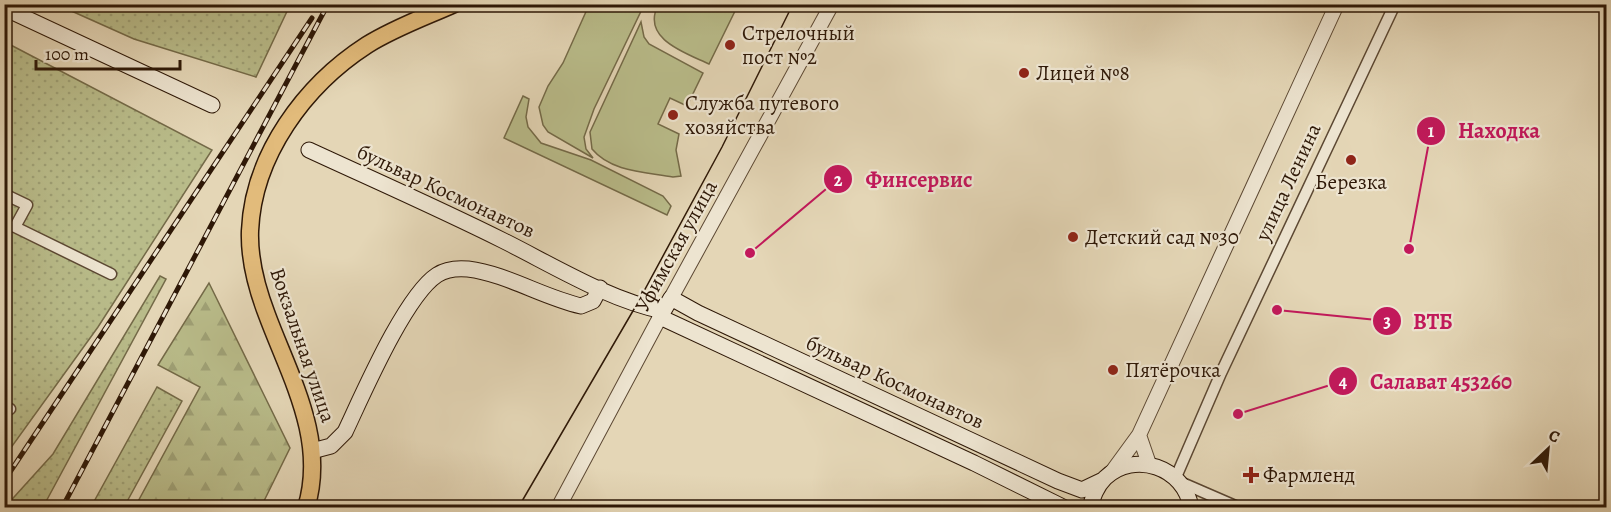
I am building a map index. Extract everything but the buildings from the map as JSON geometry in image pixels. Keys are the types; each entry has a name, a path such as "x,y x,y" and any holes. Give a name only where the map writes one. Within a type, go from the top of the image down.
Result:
{"main road":[{"name":"Вокзальная улица","path":"306,507 312,485 310,435 301,401 266,312 253,267 250,231 259,185 287,123 298,107 323,80 369,44 454,4"},
{"path":"4,8 212,105"},
{"name":"бульвар Космонавтов","path":"309,150 642,307 698,313 1058,481 1082,490 1107,476"},
{"path":"312,451 332,446 345,432 401,320 416,297 435,276 452,269 479,271 580,306 592,301 600,288"},
{"name":"бульвар Космонавтов","path":"665,309 1065,507"},
{"path":"1107,476 1124,466 1136,464 1149,464 1166,470 1178,479 1186,491 1191,507"},
{"name":"улица Ленина","path":"1090,507 1094,493 1107,476"}],"street":[{"name":"Уфимская улица","path":"558,507 832,4"},
{"name":"улица Ленина","path":"1107,476 1140,435 1337,4"},
{"name":"улица Ленина","path":"1178,479 1221,373 1395,4"},
{"path":"4,194 27,205 15,227 111,274"},
{"path":"1140,435 1149,464"},
{"path":"1178,479 1240,507"}],"green space":[{"path":"658,4 738,5 709,64 678,49 661,36 654,17"},
{"path":"58,5 290,5 256,77 134,39"},
{"path":"589,5 644,5 594,109 584,137 586,149 593,158 548,132 543,125 539,107 548,86 563,63"},
{"path":"641,22 644,37 649,44 703,73 687,106 670,98 658,124 679,134 676,150 681,176 673,177 619,167 600,157 592,149 590,132"},
{"path":"5,42 212,150 98,327 5,456"},
{"path":"523,96 529,99 526,117 528,127 541,143 591,160 663,196 671,206 667,215 504,138"},
{"path":"160,276 166,279 43,507 5,507 53,454"},
{"path":"209,283 290,448 261,507 135,507 200,387 158,365"},
{"path":"157,387 182,401 124,507 91,507"}],"tram line":[{"path":"518,508 637,304 722,147 793,4"}],"railway":[{"path":"62,508 328,4"},
{"path":"4,481 312,18"}],"place":[{"name":"Стрелочный пост №2","path":"730,45"},
{"name":"Лицей №8","path":"1024,73"},
{"name":"Служба путевого хозяйства","path":"673,115"},
{"name":"Березка","path":"1351,160"},
{"name":"Детский сад №30","path":"1073,237"},
{"name":"Находка","path":"1409,249"},
{"name":"Финсервис","path":"750,253"},
{"name":"ВТБ","path":"1277,310"},
{"name":"Пятёрочка","path":"1113,370"},
{"name":"Салават 453260","path":"1238,414"},
{"name":"Фармленд","path":"1251,475"}]}
